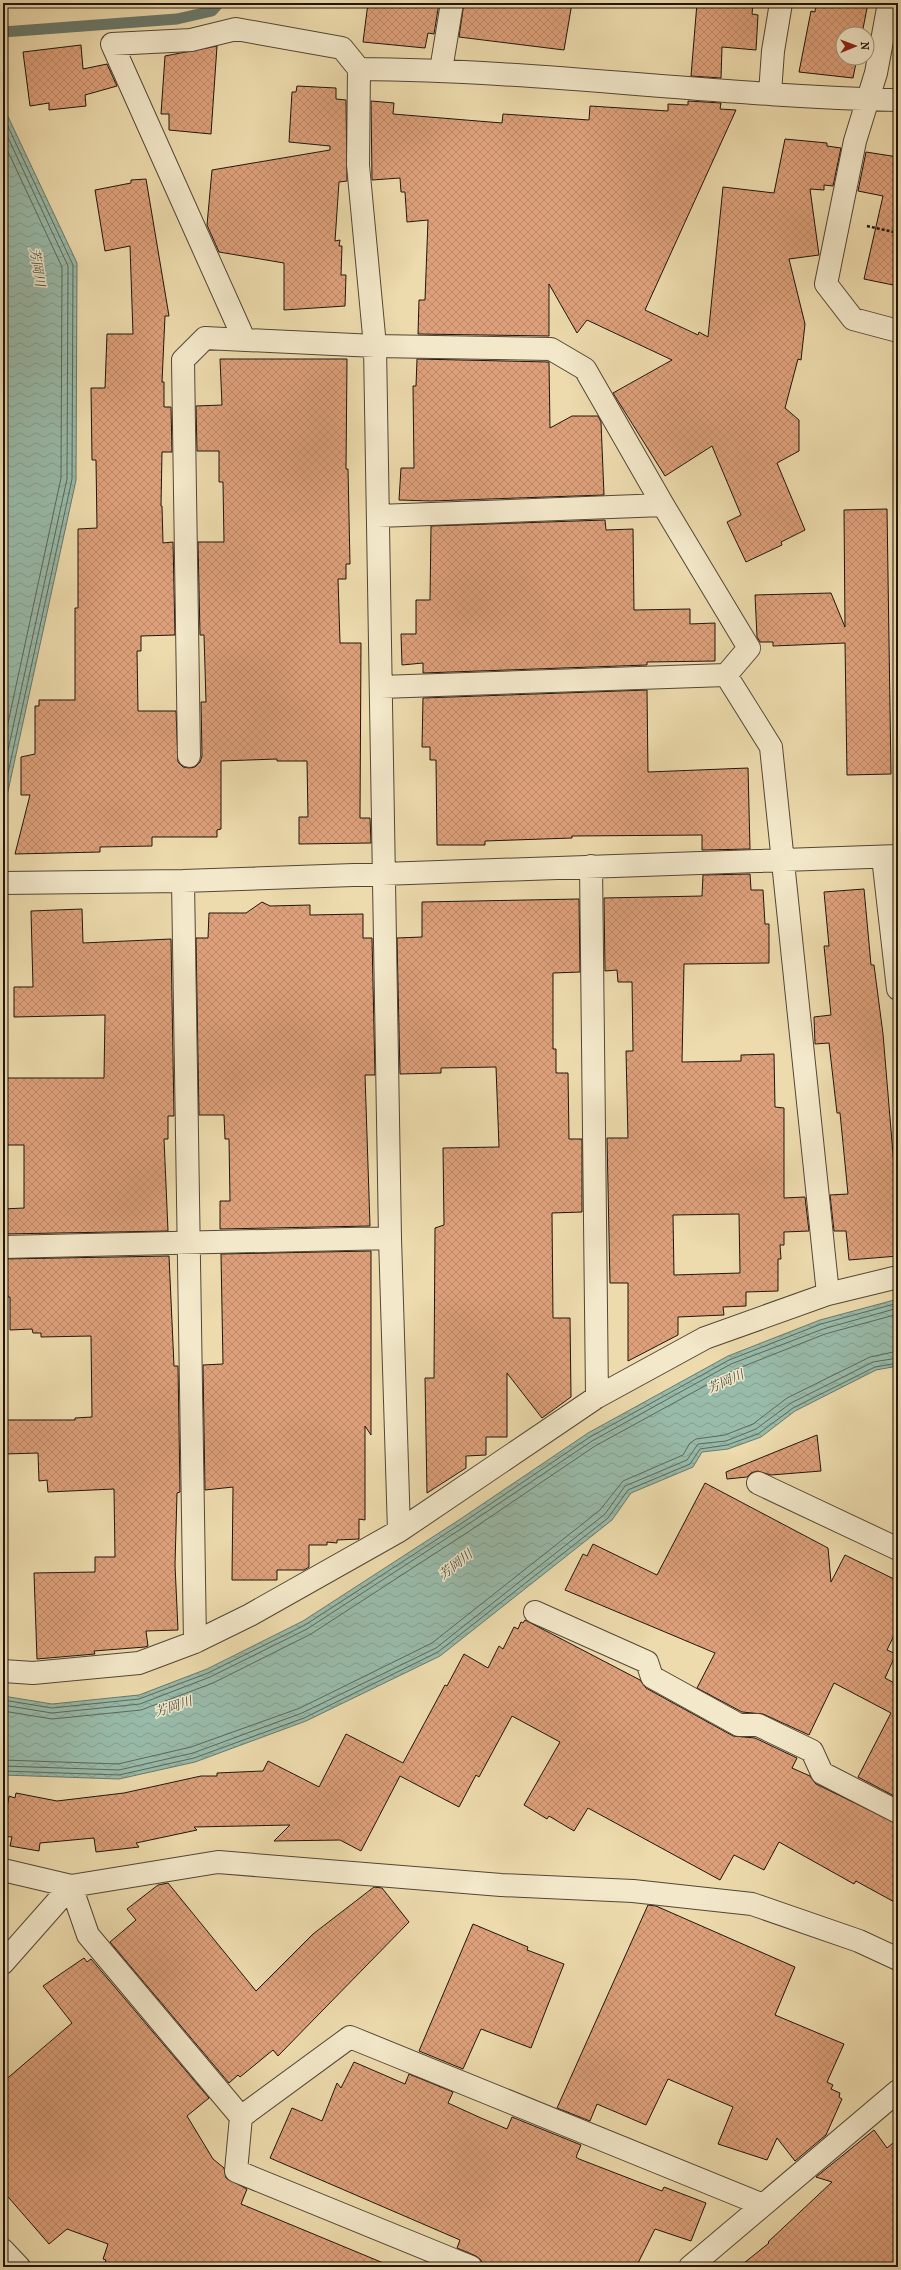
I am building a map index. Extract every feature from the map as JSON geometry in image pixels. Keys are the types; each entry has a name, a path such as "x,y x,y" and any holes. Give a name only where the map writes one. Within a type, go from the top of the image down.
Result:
{"street":[{"path":"441,70 452,3"},
{"path":"770,94 773,51 781,3"},
{"path":"889,3 876,74 855,141 826,284 853,319 898,331"},
{"path":"244,339 112,44 191,40 236,29 342,48 359,69 358,166 375,346 390,1238 399,1531"},
{"path":"359,69 441,70 770,94 898,100"},
{"path":"189,756 183,360 205,338 375,346 551,349 585,369 663,505 749,648 726,675 381,687"},
{"path":"378,516 663,505"},
{"path":"726,675 771,746 828,1294"},
{"path":"5,889 385,873 891,856 898,989"},
{"path":"591,866 597,1397"},
{"path":"183,881 195,1642"},
{"path":"3,1247 390,1238"},
{"path":"3,1671 33,1673 139,1664 195,1642 250,1615 399,1531 597,1397 705,1338 828,1294 898,1277"},
{"path":"758,1483 898,1549"},
{"path":"535,1612 647,1662 652,1677 739,1725 758,1725 812,1751 822,1773 898,1812"},
{"path":"3,1870 71,1886 218,1862 501,1885 633,1891 752,1904 859,1941 898,1959"},
{"path":"3,1963 71,1886"},
{"path":"71,1886 88,1935 240,2117 236,2171 471,2267"},
{"path":"240,2117 350,2037 763,2206"},
{"path":"690,2267 898,2091"},
{"path":"3,2250 19,2267"}],"water":[{"name":"芳岡川","path":"3,106 77,263 76,480 3,814"},
{"name":"芳岡川","path":"898,1299 898,1366 876,1370 795,1411 761,1437 728,1449 702,1452 693,1467 631,1493 612,1520 440,1656 306,1721 195,1762 119,1779 3,1775 3,1696 52,1704 139,1695 207,1669 303,1621 459,1520 588,1433 728,1356 820,1320"}],"building":[{"path":"368,3 439,3 434,34 428,33 425,48 363,42"},
{"path":"464,3 572,3 564,50 459,37"},
{"path":"697,3 753,3 752,14 758,15 756,50 722,47 721,78 691,76"},
{"path":"816,3 868,3 864,26 835,26 835,66 855,66 853,78 799,72 811,11 815,12"},
{"path":"81,45 83,69 107,64 117,86 85,95 86,106 49,110 49,103 30,106 23,52"},
{"path":"217,46 211,134 169,130 169,114 161,114 165,56"},
{"path":"297,86 336,88 336,99 346,100 347,181 339,182 335,241 340,240 339,246 342,246 341,275 346,275 345,306 284,310 284,263 219,252 207,225 212,170 330,150 330,146 289,142 292,92 296,92"},
{"path":"371,101 394,103 393,114 502,123 503,114 589,120 590,106 668,111 668,104 688,105 688,101 721,103 720,109 736,110 645,310 698,335 699,332 708,337 723,187 774,193 785,139 827,143 827,146 841,148 833,186 824,185 824,190 810,189 819,255 789,259 805,324 801,360 798,359 785,408 799,420 799,451 777,463 805,530 781,542 782,545 746,562 727,522 741,515 712,446 665,476 613,393 672,360 587,320 577,333 549,284 549,336 418,334 419,300 425,300 428,220 407,222 405,192 401,192 400,178 372,180"},
{"path":"866,152 898,157 898,286 864,279 883,196 858,191"},
{"path":"146,179 169,316 165,316 162,382 164,382 164,407 171,407 172,452 162,452 161,506 163,543 173,542 175,635 141,636 141,651 137,651 138,711 176,711 178,762 183,767 189,768 195,767 200,762 202,756 201,702 206,702 204,635 200,635 198,542 224,542 223,482 219,482 219,451 197,451 196,406 222,405 220,359 347,359 346,469 348,469 350,564 346,564 346,579 338,579 340,643 361,643 360,818 370,818 371,843 299,844 299,817 308,817 307,761 277,761 277,759 221,761 221,829 217,830 217,837 152,837 152,846 100,847 100,852 15,854 30,795 21,795 21,757 35,754 35,706 39,706 39,700 75,700 75,608 78,608 78,529 97,528 96,460 92,460 91,388 105,388 107,334 133,334 130,246 105,251 95,190 131,183 131,180"},
{"path":"417,359 549,362 550,428 572,416 598,416 601,422 604,495 431,501 399,500 401,468 414,468 413,386 416,386"},
{"path":"887,509 891,774 847,775 845,643 773,646 773,642 760,642 757,637 755,595 831,593 845,627 844,510"},
{"path":"605,520 606,530 633,529 634,610 690,609 690,624 715,623 715,661 647,662 647,665 423,673 423,663 402,665 401,634 416,634 416,600 430,600 431,526"},
{"path":"647,690 648,772 748,768 750,849 702,850 702,835 572,836 572,838 485,841 485,845 437,845 436,760 430,760 430,747 422,747 423,698"},
{"path":"750,874 751,890 763,890 765,924 769,924 769,963 684,964 682,1062 741,1061 741,1055 774,1054 775,1107 784,1108 784,1198 805,1197 809,1231 784,1232 784,1245 780,1245 781,1259 778,1259 778,1291 746,1292 746,1306 723,1307 724,1315 678,1317 678,1335 628,1361 628,1283 610,1283 607,1138 628,1138 626,1051 633,1051 632,982 618,982 617,970 605,971 604,898 702,896 703,875","holes":["739,1214 740,1273 674,1275 673,1215"]},
{"path":"864,889 871,965 874,965 883,1034 896,1190 898,1190 898,1256 849,1260 846,1231 834,1231 830,1195 848,1194 840,1113 837,1113 829,1043 815,1044 814,1017 831,1015 824,946 829,946 824,892"},
{"path":"579,899 580,972 553,973 553,1049 556,1049 556,1073 568,1073 569,1139 582,1139 582,1212 552,1213 553,1318 570,1318 571,1397 542,1418 507,1373 507,1437 486,1437 486,1455 466,1456 466,1468 427,1493 425,1378 434,1378 435,1228 444,1225 443,1148 499,1147 496,1067 441,1068 441,1073 400,1074 397,938 422,937 422,902"},
{"path":"262,902 270,906 310,905 310,915 363,914 363,938 372,938 375,1075 365,1075 370,1226 220,1229 220,1201 230,1201 229,1139 225,1139 224,1115 199,1115 196,938 208,938 209,913 246,913"},
{"path":"82,909 83,943 171,939 174,1116 168,1116 168,1139 164,1139 168,1231 3,1234 3,1209 24,1208 24,1145 3,1145 3,1078 104,1078 105,1015 14,1017 14,987 33,987 31,911"},
{"path":"371,1251 371,1435 365,1426 365,1520 359,1519 359,1539 337,1540 337,1543 327,1542 327,1545 309,1545 309,1567 304,1570 277,1570 277,1580 232,1580 233,1487 205,1490 203,1365 223,1364 221,1254"},
{"path":"169,1256 174,1366 178,1366 180,1492 177,1493 175,1565 178,1630 146,1631 148,1646 145,1647 94,1651 95,1654 37,1659 34,1573 95,1572 95,1557 115,1557 114,1489 48,1492 47,1480 39,1481 38,1453 4,1454 4,1420 75,1420 75,1418 92,1417 91,1336 41,1337 41,1333 33,1333 32,1329 10,1330 10,1297 3,1297 3,1259"},
{"path":"817,1435 821,1471 771,1475 757,1471 751,1473 747,1477 727,1479 726,1472"},
{"path":"705,1483 828,1548 831,1582 845,1555 898,1581 898,1627 887,1650 896,1654 885,1678 898,1685 898,1798 858,1777 891,1713 834,1683 809,1735 763,1714 742,1712 697,1688 715,1653 565,1590 583,1554 587,1556 593,1544 657,1575"},
{"path":"525,1620 640,1680 646,1688 733,1736 755,1738 797,1758 792,1768 810,1776 816,1784 898,1824 898,1904 856,1881 854,1884 779,1842 764,1870 734,1855 720,1880 588,1808 574,1831 549,1816 547,1819 524,1805 560,1742 512,1716 479,1777 476,1775 459,1807 400,1776 361,1851 340,1840 274,1841 290,1825 194,1827 197,1830 136,1843 139,1847 96,1852 94,1838 40,1843 39,1851 10,1846 12,1837 3,1836 9,1796 15,1798 16,1793 57,1801 124,1793 201,1776 217,1776 217,1773 263,1771 268,1761 319,1787 346,1734 403,1763 445,1685 447,1686 464,1654 488,1668 499,1646 503,1649 514,1627 518,1629 521,1622 523,1623"},
{"path":"168,1883 256,1991 313,1934 374,1887 382,1888 409,1922 278,2056 273,2050 240,2077 238,2075 229,2083 110,1942 136,1920 127,1909 158,1885"},
{"path":"648,1905 656,1906 795,1967 775,2015 844,2044 827,2082 833,2085 831,2089 840,2093 839,2097 842,2099 826,2135 795,2161 777,2138 767,2160 718,2144 733,2107 668,2079 646,2125 597,2104 590,2121 557,2108"},
{"path":"473,1924 528,1947 527,1950 564,1964 531,2048 481,2029 463,2069 419,2051"},
{"path":"84,1958 87,1962 91,1959 209,2098 187,2116 213,2159 224,2168 226,2178 247,2189 241,2204 393,2267 103,2267 106,2260 103,2259 108,2244 67,2229 49,2244 3,2191 3,2082 72,2023 43,1986"},
{"path":"354,2062 405,2084 409,2074 453,2092 448,2103 481,2118 507,2129 512,2117 581,2145 576,2157 579,2159 662,2191 664,2187 706,2203 691,2241 655,2229 636,2267 483,2267 481,2260 476,2256 457,2248 460,2240 270,2158 292,2108 322,2121 337,2083 341,2088"},
{"path":"874,2130 887,2148 898,2139 898,2267 739,2267 769,2243 768,2242 832,2182 816,2177"}],"waterway":[{"path":"3,32 177,19 212,11 219,3"}]}
